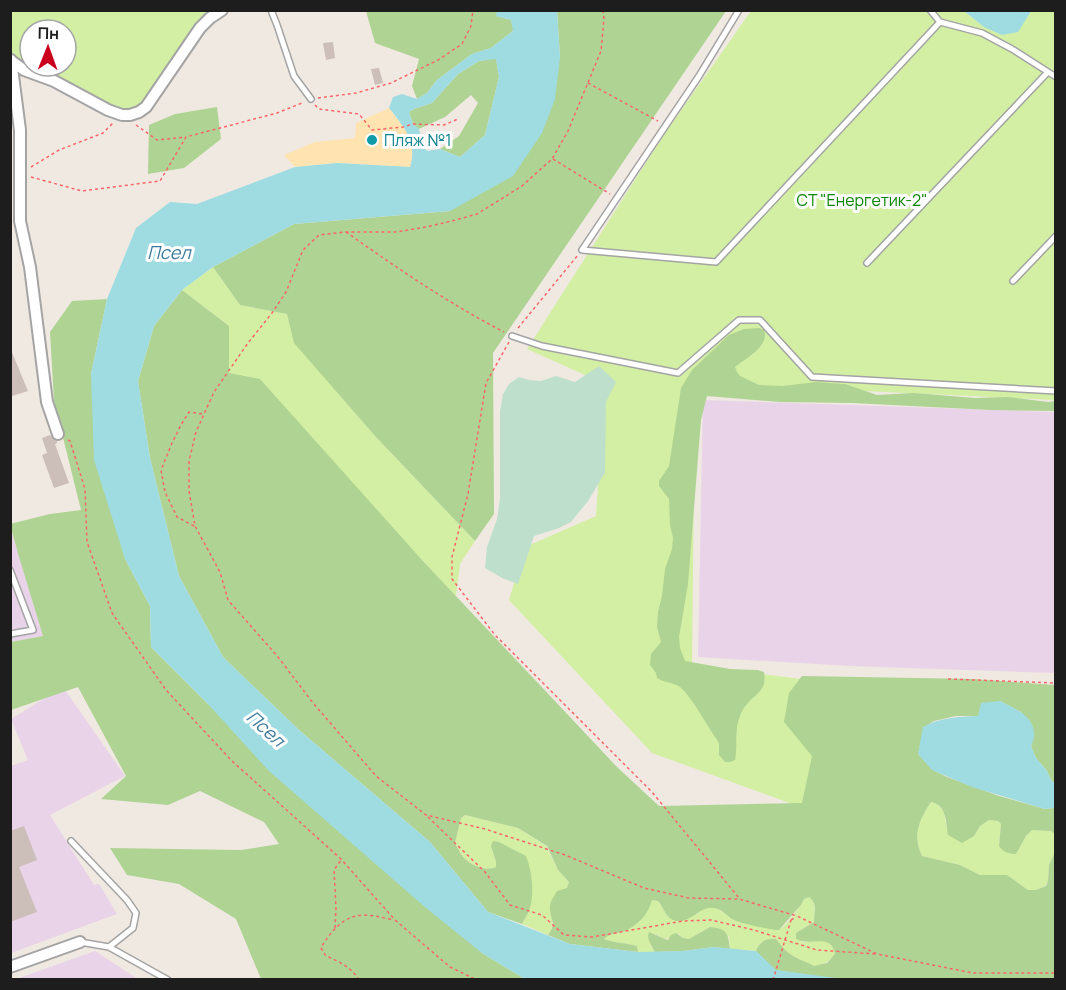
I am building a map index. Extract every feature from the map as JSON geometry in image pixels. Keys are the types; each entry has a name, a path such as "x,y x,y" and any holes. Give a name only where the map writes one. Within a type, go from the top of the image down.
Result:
{"street":[{"path":"10,60 24,70 54,81 108,110 130,115 146,107 200,28 222,10"},
{"path":"10,60 20,130 16,174 20,221 30,267 47,402 58,434"},
{"path":"10,967 80,942"}],"lane":[{"path":"271,10 294,76 311,99"},
{"path":"739,10 699,76 582,250 716,262 940,22"},
{"path":"930,10 940,22 982,33 1012,48 1056,77"},
{"path":"867,263 1047,73"},
{"path":"1013,281 1056,236"},
{"path":"512,336 542,346 678,373 739,320 760,320 812,377 1056,391"},
{"path":"10,570 33,630 11,632"},
{"path":"71,841 127,900 136,913 133,928 109,947"},
{"path":"80,942 109,947 168,980"}],"path":[{"path":"16,174 59,150 104,133 122,115 157,140 186,138 277,113 311,99 356,93 391,83 438,60 462,44 471,26 473,10"},
{"path":"603,10 601,51 568,131 552,159 522,186 477,214 396,232 345,232 319,236 303,250 286,292 214,392 196,432 189,461 189,491 195,526 220,572 228,600 376,776 426,815 484,872 510,905 542,915 564,935 592,937 683,921 711,920 754,930 817,950 877,954 973,973 1056,974"},
{"path":"588,83 666,125"},
{"path":"311,99 319,109 359,114 372,130 412,124 444,125 458,119"},
{"path":"16,174 82,191 160,182 186,138"},
{"path":"552,159 617,198"},
{"path":"345,232 418,282 477,318 512,336"},
{"path":"582,250 512,336 486,383 468,494 452,557 452,579 495,635 652,792 740,899"},
{"path":"195,526 177,517 165,492 161,470 172,443 189,412 204,414"},
{"path":"58,434 70,441 85,489 87,542 112,613 166,690 232,761 341,859 395,920 450,967 477,980"},
{"path":"948,678 1056,683"},
{"path":"426,815 485,829 565,855 644,888 690,898 740,899 797,916 877,954"},
{"path":"335,929 334,870 341,859"},
{"path":"359,980 359,977 350,969 326,956 321,948 326,939 335,929 357,915 395,920"},
{"path":"773,980 792,920 797,916"}],"shaded area":[{"path":"703,400 1055,412 1055,673 851,666 698,657"},
{"path":"10,526 43,636 11,642 10,642"},
{"path":"63,687 125,776 50,815 94,885 99,884 117,914 11,953 11,766 28,760 11,719"},
{"path":"95,951 138,979 16,979"}],"green space":[{"path":"11,11 222,11 210,18 146,107 130,115 50,78 78,78 78,18 18,18 18,63 11,60"},
{"path":"366,11 497,11 497,16 511,20 514,30 491,48 472,54 437,80 427,93 417,99 412,86 419,59 375,43"},
{"path":"557,11 726,11 493,353 494,514 475,541 376,437 294,343 287,314 240,305 213,267 294,224 450,211 560,57"},
{"name":"СТ \"Енергетик-2\"","path":"751,11 964,11 984,27 1030,13 1030,11 1055,11 1055,400 695,383 692,665 833,683 809,810 652,753 509,600 525,547 596,516 605,384 527,349 663,136"},
{"path":"496,58 499,77 485,135 460,157 440,149 459,136 478,103 471,95 445,117 419,129 413,124 409,112 432,103 458,74 479,61"},
{"path":"217,107 221,139 184,168 148,174 149,125 175,114"},
{"path":"213,267 240,305 287,314 295,343 376,437 475,541 460,564 456,596 422,560 229,373 229,326 182,290"},
{"path":"182,290 229,326 229,373 260,379 422,560 617,767 659,806 802,803 812,756 784,722 789,693 802,676 973,679 1055,685 1055,783 1036,758 1031,746 1034,736 1021,712 1000,701 978,716 956,716 934,721 924,727 918,754 933,770 947,777 999,796 1045,809 1055,806 1055,834 1051,831 1032,830 1016,854 1011,854 999,846 1001,824 998,821 989,820 980,826 974,836 962,843 948,835 943,811 931,802 920,822 917,835 922,856 960,865 980,875 1007,875 1028,890 1046,886 1049,865 1055,852 1055,979 843,980 775,970 756,951 761,943 769,939 776,939 792,955 814,966 827,963 835,954 833,947 825,942 796,939 796,933 814,922 815,905 809,897 804,899 779,930 737,921 714,908 704,909 687,920 676,921 667,916 658,901 652,900 646,914 636,925 604,939 637,946 638,952 570,944 548,935 553,925 551,902 557,891 567,888 569,882 558,870 547,846 518,828 465,815 461,818 455,843 466,860 483,868 496,867 491,846 493,841 526,856 530,869 532,898 529,911 522,924 488,912 430,842 299,730 223,657 179,576 150,458 138,381 154,326"},
{"path":"107,299 91,374 125,559 150,606 151,647 207,703 482,953 525,979 261,979 236,919 179,884 127,875 110,848 241,850 279,844 264,822 200,791 168,805 101,799 126,776 78,687 11,710 11,642 43,636 10,524 50,514 81,510 54,401 50,332 72,301"},
{"path":"744,329 764,330 764,341 756,351 735,367 740,376 759,385 783,386 816,382 845,384 877,395 914,393 1055,401 1055,411 780,402 707,396 701,420 688,584 679,637 680,648 685,661 730,669 758,670 764,672 765,678 763,687 746,705 740,716 735,760 725,762 719,755 717,740 689,697 680,687 657,678 650,665 651,654 661,642 657,627 658,612 673,538 669,499 659,486 659,481 669,466 681,388 692,370 729,335"},
{"path":"599,366 616,382 606,402 605,473 588,501 571,522 534,536 518,584 502,578 485,568 487,547 497,519 500,499 500,411 503,394 509,384 519,377 541,381 556,376 575,382"},
{"path":"931,802 937,804 944,812 948,835 974,836 980,826 989,820 998,821 1001,824 999,846 1016,854 1032,830 1051,831 1055,834 1055,852 1049,865 1048,881 1045,886 1036,890 1028,890 1007,875 980,875 960,865 922,856 917,835 918,828"},
{"path":"465,815 518,828 546,846 558,870 569,882 550,911 552,923 548,935 522,924 530,909 491,846 496,867 487,869 478,867 462,855 455,843 461,818"},
{"path":"809,897 814,905 814,922 796,933 802,942 823,941 831,944 835,954 826,963 814,967 790,953 776,939 763,942 756,951 730,949 729,937 710,927 689,939 679,934 662,938 655,934 650,944 655,952 638,952 637,946 604,939 608,935 627,930 652,900 658,901 668,917 697,914 702,909 711,907 720,910 734,920 780,929 794,915 804,899"},
{"path":"710,927 726,932 730,949 714,947 655,952 648,937 649,932 668,940 676,933 689,939"}],"sand":[{"name":"Пляж №1","path":"389,108 411,142 410,167 337,163 295,167 284,155 315,142 355,138 356,123"}],"water":[{"path":"1030,10 1018,32 1002,35 984,27 964,11"},
{"name":"Псел","path":"497,11 557,11 560,57 555,99 542,133 513,176 450,211 294,224 213,267 182,290 154,326 138,381 150,458 179,576 223,657 299,730 430,842 488,912 570,944 638,952 683,951 714,947 756,951 776,970 843,979 525,979 482,953 426,908 269,771 207,703 151,647 150,606 125,559 94,460 91,374 107,299 136,228 170,202 197,204 295,167 337,163 410,167 411,142 389,108 393,97 402,94 417,99 427,93 437,80 472,54 491,48 513,31 511,20 496,16","holes":["496,59 499,77 485,135 460,157 440,149 427,151 423,146 419,129 413,124 409,112 432,103 458,74 479,61"]},
{"path":"1000,701 1018,710 1031,723 1034,736 1031,746 1036,758 1055,783 1055,806 1053,808 1045,809 972,787 932,770 918,754 923,727 943,719 978,716 981,703"}],"building":[{"path":"333,42 335,58 326,60 323,43"},
{"path":"379,68 383,83 375,85 371,69"},
{"path":"11,350 28,391 12,396 10,391"},
{"path":"50,435 57,441 55,444 69,483 54,488 42,455 47,453 42,438"},
{"path":"24,826 37,860 19,867 37,912 10,922 10,831"}],"place":[{"name":"Пляж №1","path":"372,140"}]}
